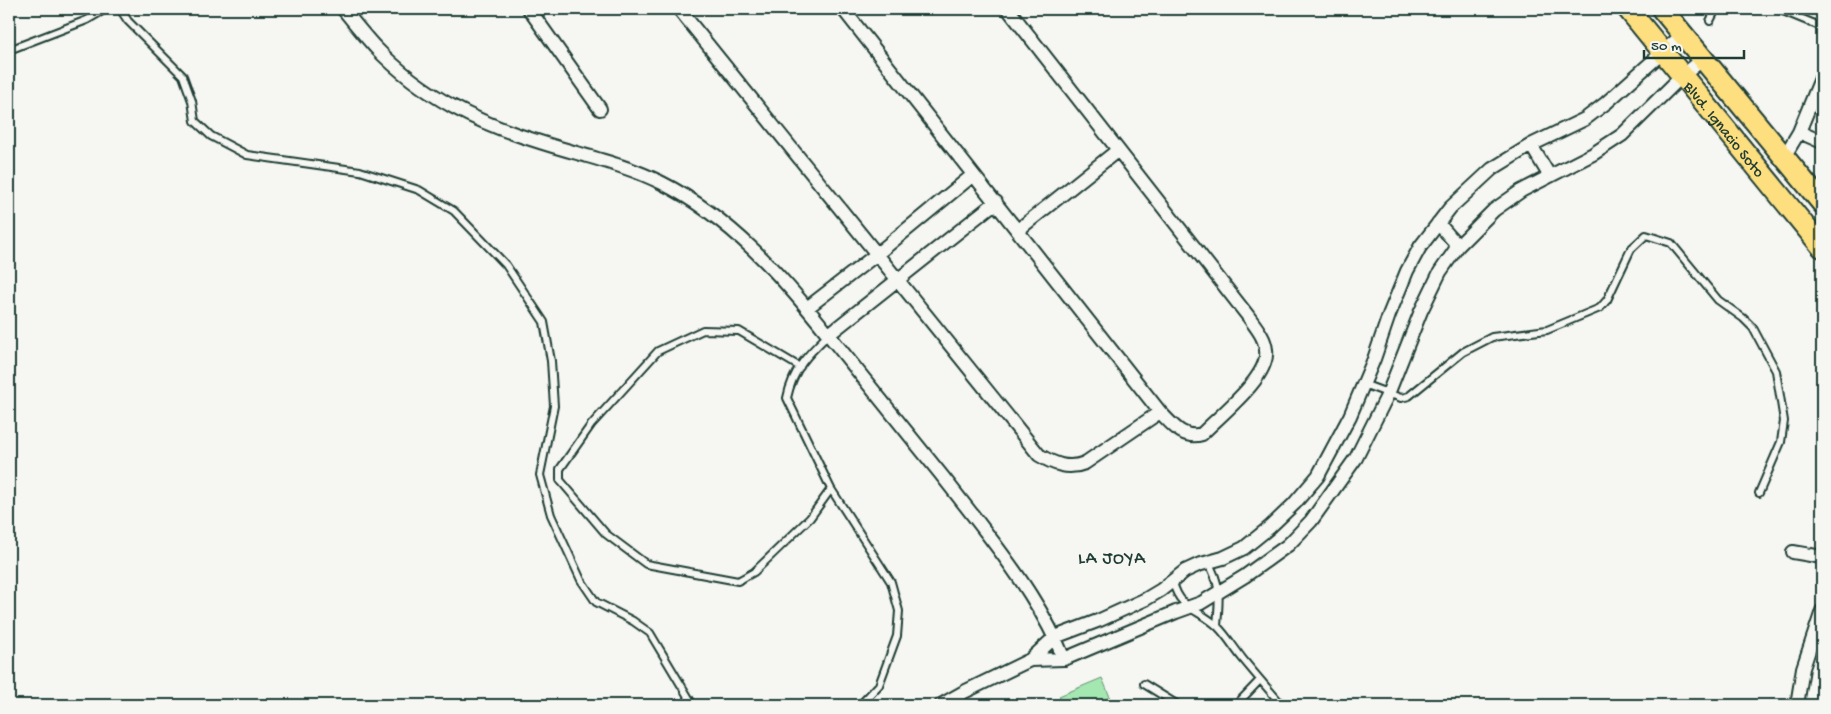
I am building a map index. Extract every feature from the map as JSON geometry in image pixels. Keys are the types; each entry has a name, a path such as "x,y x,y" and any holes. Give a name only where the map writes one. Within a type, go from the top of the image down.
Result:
{"main road":[{"name":"Blvd. Ignacio Soto","path":"1628,9 1822,247"},
{"name":"Blvd. Ignacio Soto","path":"1662,9 1702,60 1822,203"}],"street":[{"path":"343,9 376,48 409,78 454,108 498,128 633,170 664,184 702,207 737,234 773,268 807,308 960,498 1015,571 1055,637 1064,659"},
{"path":"529,9 600,109"},
{"path":"679,9 1039,455 1050,462 1076,467 1085,463 1160,412"},
{"path":"843,9 1160,412 1186,435 1195,436 1202,434 1255,381 1266,358 1264,340 1248,316 1008,9"},
{"path":"941,705 1030,660 1055,637 1100,620 1146,599 1173,582 1184,572 1244,548 1294,504 1318,476 1350,416 1407,271 1420,247 1438,223 1469,189 1492,169 1531,145 1585,119 1606,103 1682,34"},
{"path":"1030,660 1064,659 1176,612 1190,609 1220,593 1288,545 1311,521 1356,458 1388,394 1421,312 1440,272 1458,246 1494,210 1521,190 1592,154 1622,135 1682,76 1702,60"},
{"path":"1784,157 1799,132 1822,76"},
{"path":"1799,132 1822,142"},
{"path":"1531,145 1549,175"},
{"path":"1018,230 1118,150"},
{"path":"807,308 877,254 973,175"},
{"path":"828,335 996,202"},
{"path":"1438,223 1458,246"},
{"path":"1793,552 1822,557"},
{"path":"1797,705 1803,668 1822,611"}],"lane":[{"path":"9,50 87,20 106,9"},
{"path":"120,9 128,21 183,76 192,101 196,122 211,136 246,155 360,171 419,190 454,212 506,265 544,322 551,361 554,406 540,475 551,515 581,580 596,602 650,633 693,705"},
{"path":"1710,21 1716,9"},
{"path":"1778,9 1822,27"},
{"path":"1363,384 1401,398 1409,396 1463,352 1492,337 1547,330 1600,308 1607,300 1631,249 1646,234 1671,243 1718,300 1743,318 1753,328 1776,371 1784,421 1781,442 1759,493"},
{"path":"800,367 739,331 702,330 658,351 591,426 560,469 560,480 606,534 646,564 738,581 754,572 810,518 831,489"},
{"path":"828,335 805,358 790,383 787,398 831,489 891,582 899,611 897,636 879,685 860,705"},
{"path":"1208,562 1215,575 1220,593 1217,626"},
{"path":"1173,582 1178,596 1190,609 1217,626 1282,705"},
{"path":"1236,705 1260,680"},
{"path":"1144,684 1178,705"}],"green space":[{"path":"1102,678 1110,697 1092,705 1062,705 1059,696"}],"district":[{"name":"LA JOYA","path":"1112,557"}]}
